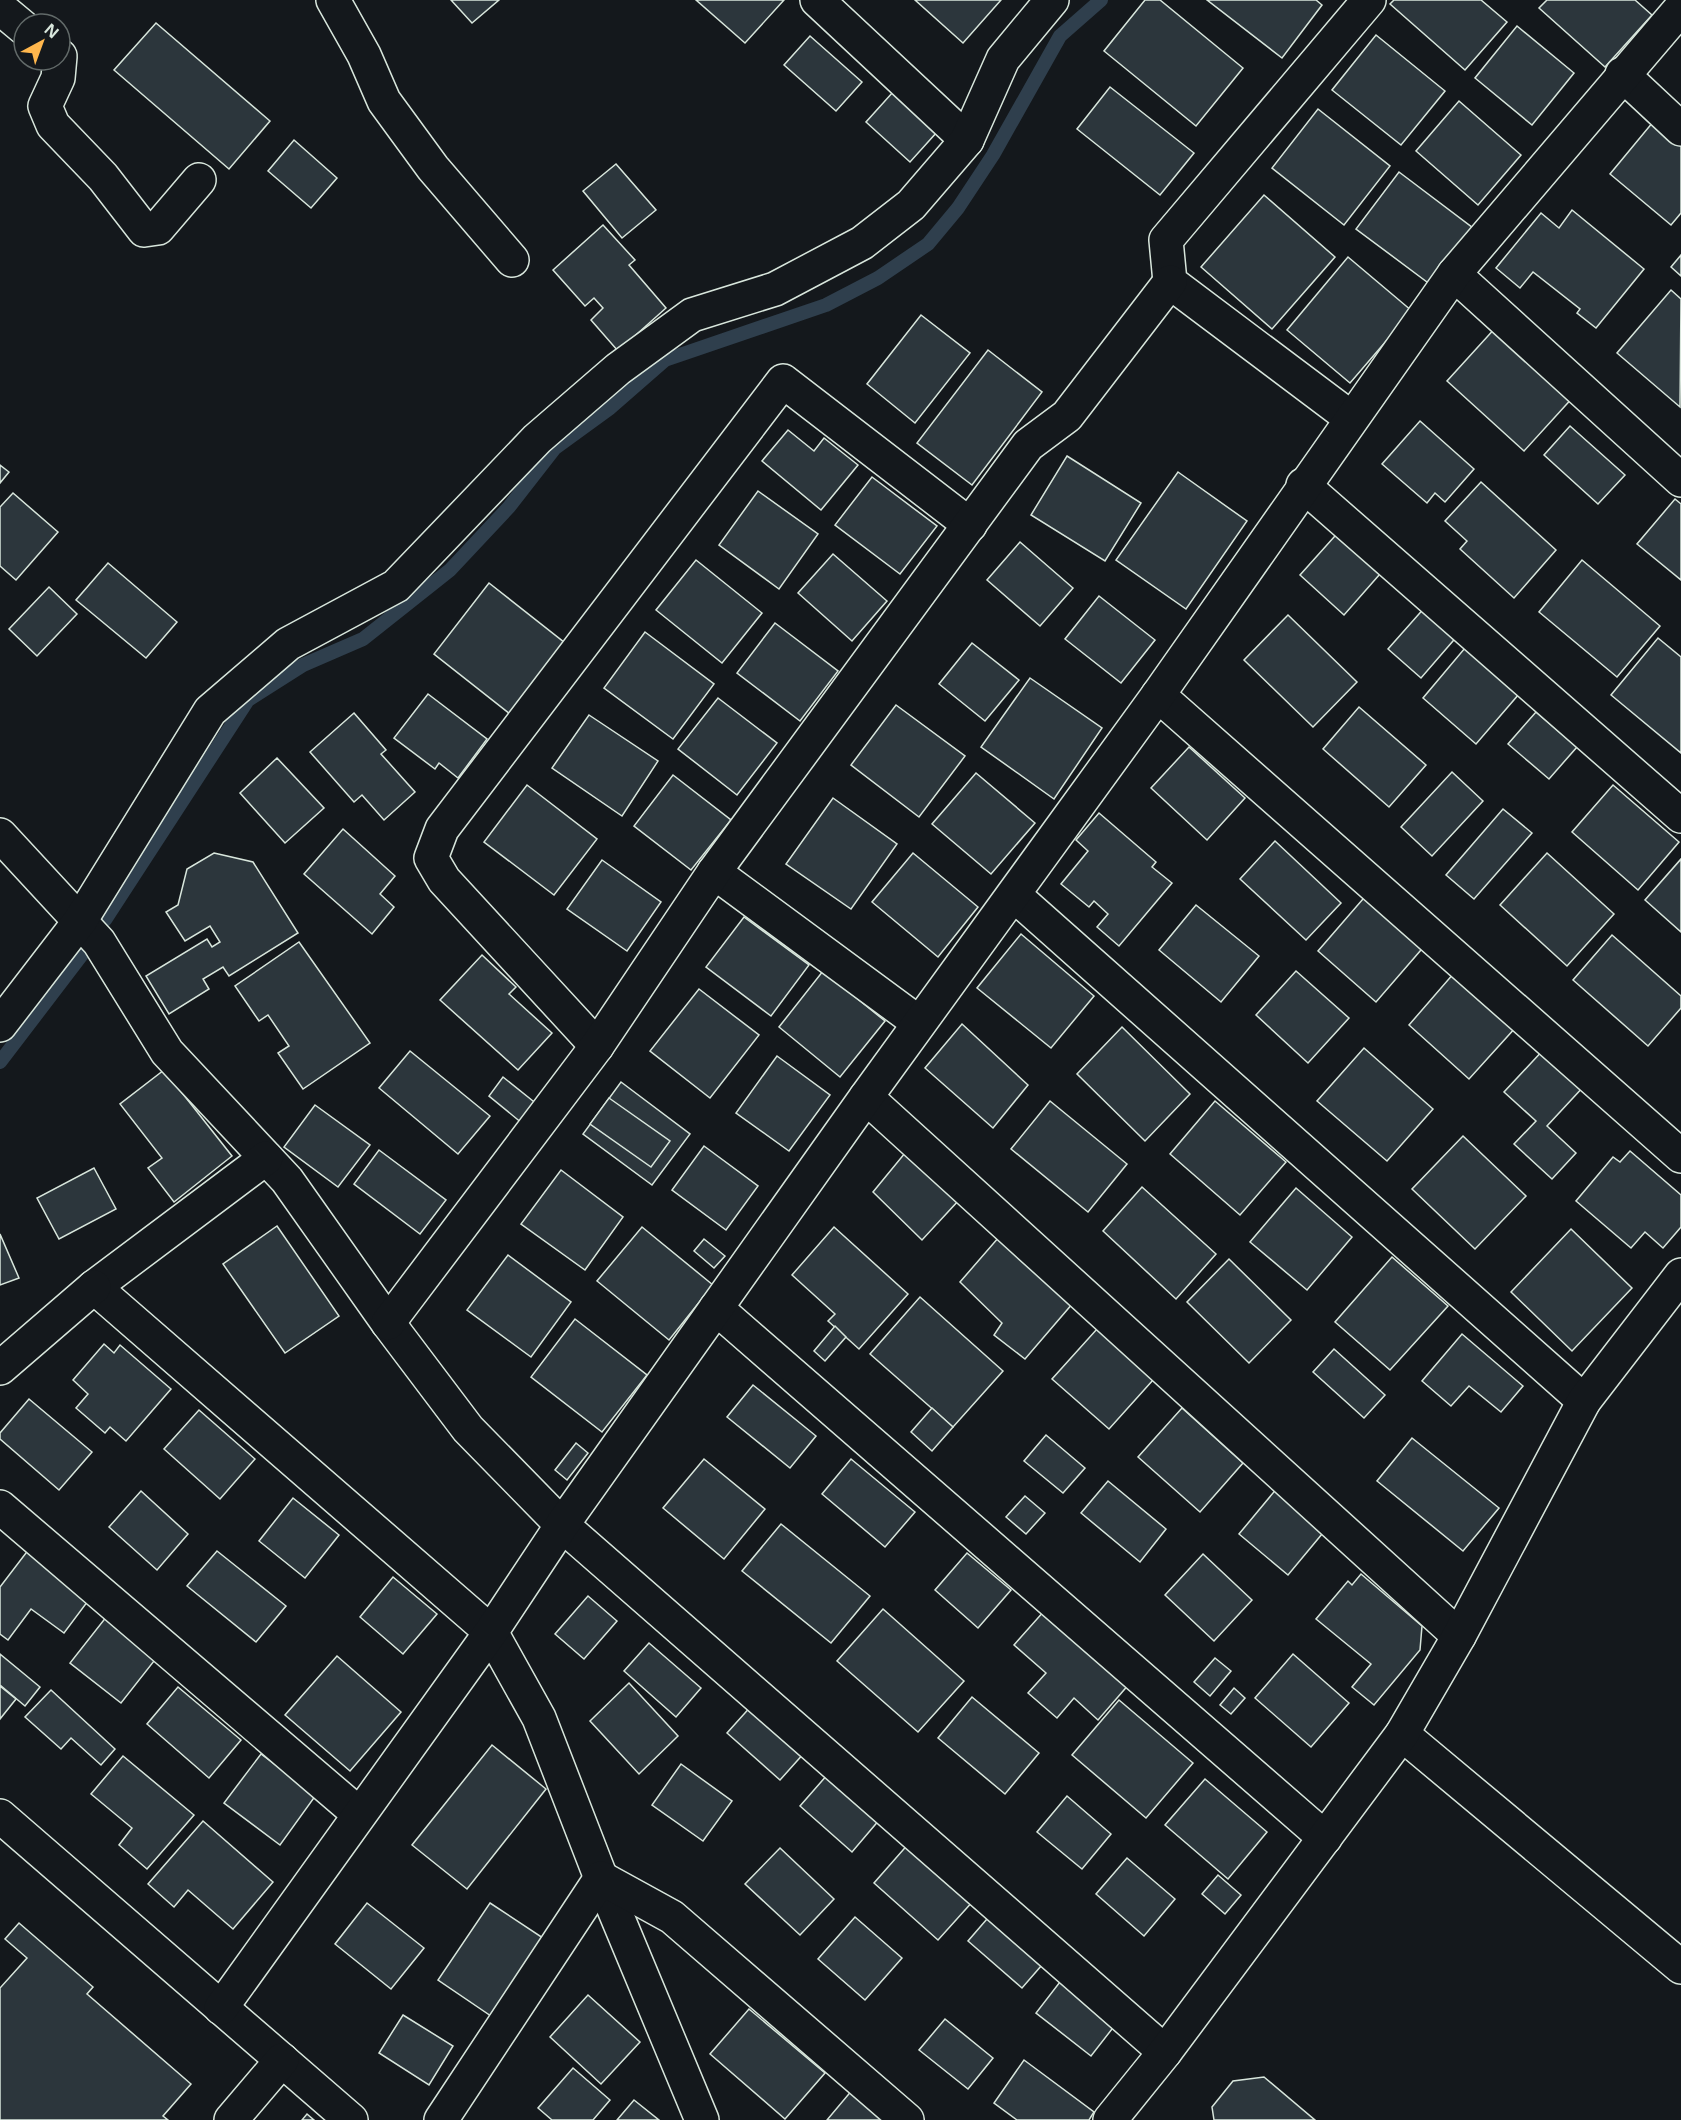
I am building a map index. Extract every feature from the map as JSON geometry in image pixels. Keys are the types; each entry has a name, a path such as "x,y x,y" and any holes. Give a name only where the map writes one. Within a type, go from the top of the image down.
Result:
{"street":[{"path":"333,0 364,55 384,101 433,168 512,260"},
{"path":"817,0 967,140"},
{"path":"0,1025 80,921 210,711 288,644 396,586 537,439 618,369 692,315 776,289 862,243 911,206 967,140 1003,59 1052,0"},
{"path":"388,1323 597,1046 714,872 1028,445 1067,416 1170,282 1166,240 1369,0"},
{"path":"0,8 12,18"},
{"path":"221,2008 491,1632 562,1525 866,1097 1158,695 1303,485 1454,274 1622,74 1681,8"},
{"path":"59,72 45,106 53,125 103,177 144,230 158,228 199,180"},
{"path":"1622,74 1681,129"},
{"path":"1454,274 1681,480"},
{"path":"1170,282 1351,418"},
{"path":"597,1046 444,880 430,858 442,830 783,381 970,525"},
{"path":"1303,485 1681,816"},
{"path":"1158,695 1681,1156"},
{"path":"0,835 80,921 114,963 167,1052 287,1180 388,1323 468,1429 562,1525 1165,2052"},
{"path":"714,872 919,1023"},
{"path":"1014,895 1584,1401"},
{"path":"866,1097 1459,1636"},
{"path":"0,1368 94,1287 266,1158"},
{"path":"1110,2120 1165,2052 1402,1734 1459,1636 1584,1401 1681,1275"},
{"path":"94,1287 491,1632 539,1718 600,1878 702,2120"},
{"path":"716,1308 1325,1838"},
{"path":"0,1507 359,1815"},
{"path":"1402,1734 1681,1967"},
{"path":"0,1816 351,2120"},
{"path":"441,2120 600,1878"},
{"path":"600,1878 672,1917 907,2120"},
{"path":"231,2120 282,2060"}],"building":[{"path":"451,0 499,0 472,23"},
{"path":"696,0 784,0 745,43"},
{"path":"915,0 1001,0 963,43"},
{"path":"1145,0 1160,0 1243,68 1196,126 1104,51"},
{"path":"1207,0 1316,0 1322,5 1282,58"},
{"path":"1394,0 1481,0 1507,22 1465,70 1390,4"},
{"path":"1547,0 1635,0 1652,15 1605,67 1539,8"},
{"path":"156,23 270,121 229,169 114,70"},
{"path":"1517,26 1574,73 1532,125 1475,78"},
{"path":"1376,35 1445,91 1401,145 1332,90"},
{"path":"810,36 862,82 836,111 784,65"},
{"path":"1110,87 1194,153 1160,195 1077,129"},
{"path":"893,92 937,132 910,162 866,122"},
{"path":"1459,101 1521,155 1478,205 1416,151"},
{"path":"1318,109 1390,166 1344,225 1272,168"},
{"path":"1653,122 1681,145 1681,213 1671,225 1610,174"},
{"path":"294,140 337,178 311,208 268,171"},
{"path":"616,164 656,210 622,238 583,191"},
{"path":"1399,172 1473,228 1431,285 1356,229"},
{"path":"1264,195 1335,257 1272,329 1201,267"},
{"path":"1572,210 1644,269 1596,328 1577,313 1580,309 1533,272 1520,288 1496,268 1541,213 1559,228"},
{"path":"603,225 635,260 629,265 666,308 618,351 591,320 603,308 594,298 585,306 553,270"},
{"path":"1681,255 1681,276 1671,267"},
{"path":"1348,257 1412,311 1350,383 1287,330"},
{"path":"1671,290 1681,299 1680,407 1617,353"},
{"path":"921,315 970,353 915,423 867,384"},
{"path":"1497,326 1575,395 1524,451 1447,381"},
{"path":"988,350 1042,392 972,485 917,443"},
{"path":"1420,421 1474,469 1445,502 1435,493 1427,503 1382,464"},
{"path":"1570,426 1625,475 1598,504 1544,455"},
{"path":"788,430 814,451 824,438 858,465 821,510 762,461"},
{"path":"1067,456 1141,503 1105,561 1031,515"},
{"path":"0,465 9,472 0,483"},
{"path":"1178,472 1247,521 1186,609 1116,560"},
{"path":"872,477 937,526 900,574 835,525"},
{"path":"1481,482 1556,550 1514,598 1460,549 1467,541 1445,521"},
{"path":"758,491 818,534 779,589 719,545"},
{"path":"13,493 58,532 16,580 0,566 0,507"},
{"path":"1675,499 1681,504 1681,580 1637,544"},
{"path":"1343,527 1387,566 1344,615 1300,575"},
{"path":"1020,542 1073,588 1040,626 987,580"},
{"path":"833,554 887,601 852,641 798,593"},
{"path":"696,560 762,613 722,663 656,610"},
{"path":"1582,560 1660,626 1617,677 1539,612"},
{"path":"108,563 177,622 146,658 76,600"},
{"path":"489,583 565,643 510,714 434,654"},
{"path":"49,587 77,614 37,656 9,629"},
{"path":"1099,596 1155,640 1121,683 1065,639"},
{"path":"1426,606 1459,634 1421,678 1388,649"},
{"path":"1288,615 1357,682 1313,727 1244,660"},
{"path":"775,623 838,671 800,721 737,673"},
{"path":"645,632 714,684 673,739 604,688"},
{"path":"1658,638 1681,657 1681,753 1611,695"},
{"path":"972,643 1019,680 985,721 939,684"},
{"path":"1465,648 1519,694 1476,744 1423,698"},
{"path":"1030,678 1102,728 1054,799 981,747"},
{"path":"428,694 487,739 458,778 439,763 435,769 394,738"},
{"path":"718,698 777,743 737,795 678,749"},
{"path":"896,705 965,756 919,817 851,765"},
{"path":"1359,707 1426,765 1389,807 1323,749"},
{"path":"1536,712 1577,747 1549,779 1508,744"},
{"path":"354,713 386,750 381,754 415,792 384,820 362,795 354,802 310,752"},
{"path":"589,715 658,761 622,816 552,768"},
{"path":"1189,747 1245,798 1207,840 1151,788"},
{"path":"277,758 324,808 285,843 240,793"},
{"path":"1452,772 1483,801 1432,856 1401,827"},
{"path":"976,773 1035,823 991,874 932,824"},
{"path":"673,775 731,820 691,870 634,826"},
{"path":"527,785 597,839 554,895 484,842"},
{"path":"1613,785 1679,842 1638,890 1572,832"},
{"path":"833,798 897,844 851,909 786,864"},
{"path":"1503,809 1532,833 1474,899 1446,875"},
{"path":"1099,813 1156,862 1152,867 1172,883 1119,946 1097,927 1108,914 1094,901 1089,907 1061,884 1088,851 1076,840"},
{"path":"343,829 395,876 380,894 394,907 372,934 304,874"},
{"path":"1275,841 1341,903 1306,940 1240,879"},
{"path":"214,853 253,862 298,933 229,976 223,967 203,979 209,989 169,1014 146,976 207,939 212,947 220,942 210,926 185,941 166,912 178,905 187,869"},
{"path":"913,853 978,907 938,957 872,902"},
{"path":"1547,853 1614,914 1567,966 1500,905"},
{"path":"1681,859 1681,932 1645,900"},
{"path":"602,860 661,902 627,951 567,909"},
{"path":"1369,892 1427,943 1376,1002 1318,951"},
{"path":"1196,905 1259,956 1221,1002 1159,950"},
{"path":"744,917 809,965 771,1016 706,967"},
{"path":"1021,934 1094,996 1051,1048 977,988"},
{"path":"1612,935 1681,996 1681,1008 1648,1046 1573,980"},
{"path":"299,942 370,1043 303,1089 278,1053 289,1046 268,1015 259,1021 235,986"},
{"path":"482,955 516,987 509,994 552,1033 518,1070 440,1000"},
{"path":"823,971 885,1021 840,1077 779,1027"},
{"path":"1296,971 1349,1018 1308,1063 1256,1015"},
{"path":"1454,973 1516,1027 1469,1079 1409,1025"},
{"path":"699,989 759,1035 710,1098 650,1051"},
{"path":"962,1024 1028,1085 993,1128 925,1068"},
{"path":"1122,1027 1190,1094 1145,1141 1077,1074"},
{"path":"1364,1048 1433,1109 1387,1161 1317,1101"},
{"path":"1545,1048 1585,1085 1547,1126 1576,1153 1552,1179 1514,1144 1536,1121 1504,1092"},
{"path":"410,1051 490,1116 458,1154 379,1088"},
{"path":"777,1056 830,1095 789,1151 736,1113"},
{"path":"164,1070 232,1156 174,1202 148,1168 162,1158 120,1104"},
{"path":"503,1077 538,1105 523,1124 489,1096"},
{"path":"621,1082 690,1134 652,1185 583,1134"},
{"path":"609,1098 670,1141 651,1167 590,1124"},
{"path":"1050,1101 1127,1164 1088,1212 1011,1149"},
{"path":"1215,1101 1286,1162 1240,1215 1170,1154"},
{"path":"315,1105 370,1145 338,1187 284,1147"},
{"path":"1463,1136 1526,1196 1475,1249 1412,1189"},
{"path":"704,1146 758,1186 726,1230 672,1190"},
{"path":"379,1150 446,1200 420,1234 354,1184"},
{"path":"1630,1151 1681,1195 1681,1227 1663,1248 1645,1232 1631,1248 1576,1201 1613,1157 1620,1162"},
{"path":"905,1153 959,1200 922,1240 873,1192"},
{"path":"94,1168 116,1209 59,1239 37,1198"},
{"path":"561,1170 623,1217 585,1270 521,1224"},
{"path":"1142,1187 1216,1254 1176,1299 1103,1231"},
{"path":"1296,1188 1352,1237 1307,1290 1250,1242"},
{"path":"277,1226 339,1316 285,1353 223,1264"},
{"path":"642,1227 713,1285 669,1340 597,1281"},
{"path":"834,1227 908,1294 859,1349 828,1321 835,1314 792,1275"},
{"path":"1571,1229 1632,1288 1572,1351 1511,1292"},
{"path":"0,1234 19,1278 0,1285"},
{"path":"999,1237 1073,1303 1025,1359 994,1335 1002,1323 960,1282"},
{"path":"704,1239 725,1256 714,1268 694,1251"},
{"path":"508,1255 571,1302 531,1357 467,1310"},
{"path":"1392,1257 1448,1306 1390,1370 1335,1322"},
{"path":"1229,1259 1291,1320 1249,1363 1187,1302"},
{"path":"920,1297 1003,1371 953,1427 870,1354"},
{"path":"575,1319 647,1375 602,1432 531,1377"},
{"path":"835,1326 846,1337 825,1361 814,1351"},
{"path":"1097,1329 1153,1380 1109,1429 1052,1379"},
{"path":"1462,1334 1523,1386 1501,1412 1469,1386 1451,1406 1422,1381"},
{"path":"104,1344 114,1353 120,1345 171,1389 126,1441 110,1427 105,1433 76,1408 88,1394 73,1380"},
{"path":"1334,1349 1385,1395 1364,1418 1313,1372"},
{"path":"753,1385 816,1436 790,1468 727,1417"},
{"path":"29,1399 92,1452 59,1490 0,1439 0,1433"},
{"path":"932,1408 953,1427 932,1451 911,1432"},
{"path":"1182,1408 1243,1463 1200,1512 1138,1457"},
{"path":"199,1410 255,1459 220,1499 164,1449"},
{"path":"1046,1435 1085,1468 1063,1493 1024,1461"},
{"path":"1412,1438 1499,1508 1463,1551 1377,1481"},
{"path":"576,1443 588,1453 567,1480 555,1470"},
{"path":"704,1459 765,1509 724,1559 663,1508"},
{"path":"851,1459 915,1512 885,1547 822,1494"},
{"path":"1108,1481 1166,1529 1140,1562 1081,1513"},
{"path":"1278,1487 1327,1528 1288,1575 1239,1534"},
{"path":"141,1491 188,1534 157,1570 109,1527"},
{"path":"1025,1496 1045,1513 1026,1534 1006,1517"},
{"path":"293,1498 339,1535 305,1578 259,1541"},
{"path":"781,1524 870,1596 831,1643 742,1571"},
{"path":"29,1549 91,1597 64,1633 31,1609 8,1640 0,1634 0,1587"},
{"path":"217,1551 286,1606 256,1642 187,1586"},
{"path":"967,1553 1011,1590 978,1628 935,1590"},
{"path":"1203,1554 1252,1600 1214,1641 1165,1595"},
{"path":"1361,1574 1422,1626 1420,1650 1374,1705 1352,1687 1371,1664 1316,1619 1348,1581 1352,1585"},
{"path":"393,1577 437,1614 403,1654 360,1617"},
{"path":"588,1596 617,1621 584,1659 555,1634"},
{"path":"883,1609 964,1681 918,1732 837,1661"},
{"path":"1045,1610 1130,1683 1098,1720 1074,1698 1057,1718 1028,1693 1046,1673 1014,1645"},
{"path":"107,1616 158,1656 121,1703 70,1663"},
{"path":"649,1643 701,1688 676,1717 624,1671"},
{"path":"0,1654 40,1687 25,1706 0,1685"},
{"path":"1293,1654 1349,1703 1311,1747 1255,1698"},
{"path":"337,1656 401,1712 350,1771 285,1715"},
{"path":"1215,1658 1231,1671 1210,1696 1194,1682"},
{"path":"629,1683 678,1736 639,1774 590,1721"},
{"path":"0,1686 16,1699 0,1719"},
{"path":"178,1687 241,1740 209,1778 147,1724"},
{"path":"1234,1688 1245,1698 1231,1714 1220,1705"},
{"path":"51,1690 115,1749 101,1765 71,1738 61,1749 25,1717"},
{"path":"972,1697 1039,1753 1005,1794 938,1738"},
{"path":"1119,1700 1193,1763 1146,1818 1072,1755"},
{"path":"753,1704 805,1752 780,1780 727,1733"},
{"path":"492,1745 546,1789 467,1889 412,1845"},
{"path":"261,1754 316,1795 280,1845 224,1803"},
{"path":"123,1756 194,1815 147,1869 119,1845 132,1828 91,1794"},
{"path":"681,1764 732,1801 703,1841 652,1805"},
{"path":"828,1774 880,1819 852,1852 800,1806"},
{"path":"1205,1779 1267,1832 1228,1879 1165,1825"},
{"path":"1067,1796 1111,1834 1082,1869 1037,1832"},
{"path":"203,1821 273,1882 233,1929 188,1890 174,1907 148,1884"},
{"path":"910,1842 974,1900 938,1940 874,1883"},
{"path":"780,1848 834,1899 800,1935 745,1884"},
{"path":"1127,1858 1175,1899 1144,1936 1096,1894"},
{"path":"1218,1875 1241,1895 1225,1914 1202,1894"},
{"path":"367,1903 424,1948 391,1989 335,1944"},
{"path":"490,1903 543,1938 491,2016 438,1980"},
{"path":"993,1912 1048,1958 1022,1988 968,1941"},
{"path":"855,1917 902,1958 865,2000 818,1959"},
{"path":"19,1923 93,1987 87,1994 191,2084 163,2116 168,2120 0,2120 0,1988 27,1958 5,1939"},
{"path":"1063,1978 1119,2020 1091,2056 1036,2013"},
{"path":"588,1995 640,2042 601,2084 550,2037"},
{"path":"749,2009 825,2073 785,2119 710,2054"},
{"path":"403,2015 453,2046 429,2085 379,2053"},
{"path":"945,2019 993,2058 968,2089 919,2050"},
{"path":"1024,2060 1094,2112 1089,2120 1017,2120 994,2103"},
{"path":"573,2068 610,2100 593,2120 552,2120 538,2108"},
{"path":"1264,2077 1315,2120 1214,2120 1212,2107 1233,2081"},
{"path":"853,2089 889,2120 827,2120"},
{"path":"634,2100 659,2120 617,2120"},
{"path":"307,2114 314,2120 302,2120"}],"waterway":[{"path":"105,920 248,700 303,665 363,639 450,570 509,507 555,448 610,408 665,360 826,305 878,278 928,244 958,208 993,155 1060,36 1101,0"},
{"path":"0,1062 87,948"}]}
